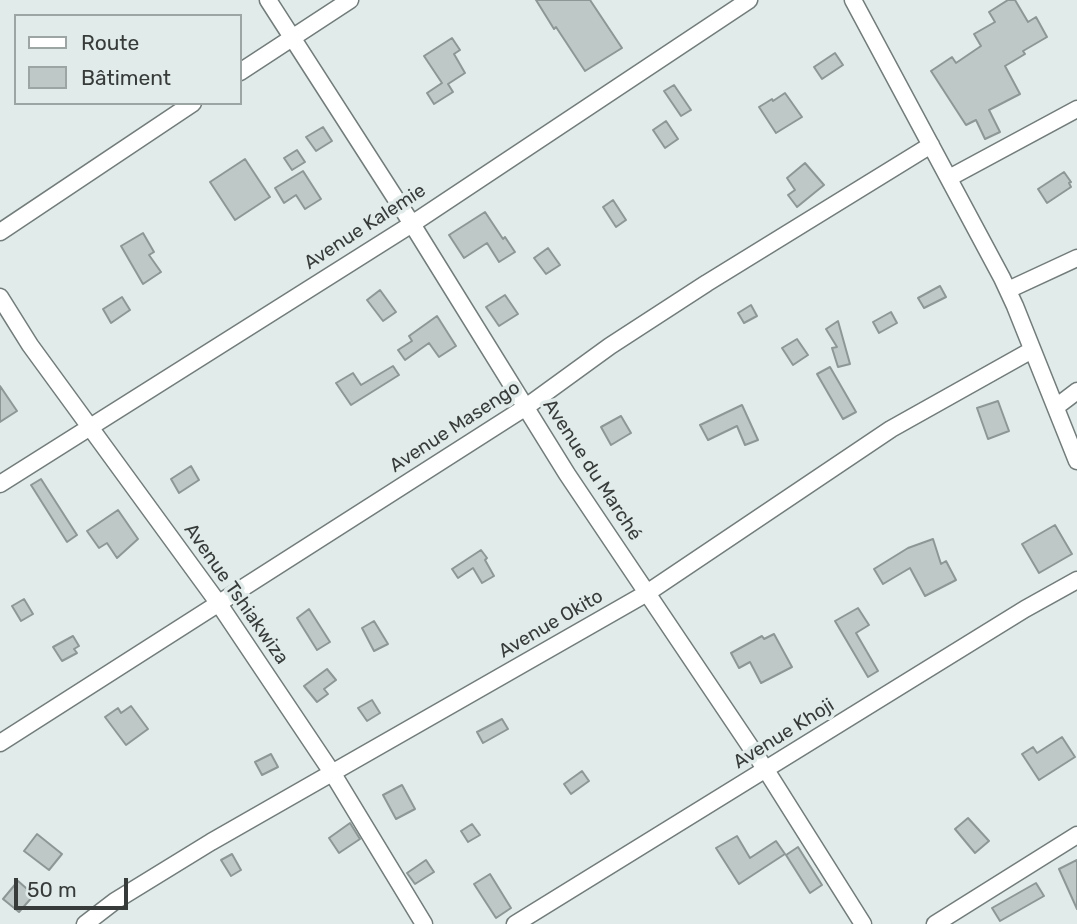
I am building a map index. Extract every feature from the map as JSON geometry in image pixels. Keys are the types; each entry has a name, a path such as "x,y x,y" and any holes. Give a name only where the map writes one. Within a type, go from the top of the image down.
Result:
{"street":[{"name":"Avenue du Marché","path":"268,0 412,224 567,474 766,770 863,924"},
{"path":"242,71 350,0"},
{"name":"Avenue Kalemie","path":"0,484 412,224 749,0"},
{"path":"853,0 1008,290 1077,461"},
{"path":"0,232 190,105"},
{"path":"948,178 1077,109"},
{"name":"Avenue Masengo","path":"0,743 526,407 653,318 931,145"},
{"path":"1008,290 1077,258"},
{"name":"Avenue Tshiakwiza","path":"0,297 30,345 219,604 333,774 424,924"},
{"name":"Avenue Okito","path":"85,924 115,901 190,855 647,593 891,429 1032,350"},
{"path":"1056,407 1077,391"},
{"name":"Avenue Khoji","path":"515,924 1025,609 1077,580"},
{"path":"935,924 1077,835"}],"building":[{"path":"536,0 590,0 622,48 585,71"},
{"path":"1008,0 1015,0 1028,22 1036,17 1047,37 1023,51 1025,54 1005,66 1020,94 989,110 1000,132 985,139 976,120 966,125 931,71 952,57 956,63 981,46 974,34 995,22 989,12"},
{"path":"452,38 460,50 454,54 465,73 448,84 453,92 434,104 427,93 442,83 424,56"},
{"path":"835,53 843,65 822,79 814,67"},
{"path":"674,85 691,110 681,116 664,91"},
{"path":"785,93 802,117 776,133 759,107"},
{"path":"666,121 678,139 665,148 653,130"},
{"path":"323,127 332,141 316,151 306,137"},
{"path":"297,150 305,162 292,170 284,158"},
{"path":"245,159 270,197 235,220 210,182"},
{"path":"805,163 824,185 797,207 788,195 795,190 787,178"},
{"path":"303,171 321,199 305,209 296,195 284,203 275,188"},
{"path":"1064,172 1071,182 1071,187 1047,203 1038,189"},
{"path":"613,200 626,220 616,227 603,207"},
{"path":"485,212 515,252 499,262 487,243 464,258 449,235"},
{"path":"143,233 154,252 149,255 161,272 143,284 121,246"},
{"path":"548,248 560,265 546,274 534,258"},
{"path":"940,286 946,297 924,308 918,298"},
{"path":"380,290 396,312 383,321 367,300"},
{"path":"505,295 518,314 499,326 486,307"},
{"path":"122,297 130,310 111,323 103,309"},
{"path":"751,305 757,316 744,323 738,313"},
{"path":"891,312 897,323 879,333 873,322"},
{"path":"437,316 456,346 439,357 429,343 405,360 398,350 412,341 409,336"},
{"path":"838,321 850,364 838,367 832,348 837,347 826,329"},
{"path":"797,339 808,355 793,365 782,348"},
{"path":"393,366 399,375 351,405 336,383 353,373 361,385"},
{"path":"830,367 856,412 843,419 817,374"},
{"path":"0,386 17,411 0,422"},
{"path":"998,401 1009,431 988,439 977,408"},
{"path":"742,405 758,440 745,445 737,426 708,440 700,425"},
{"path":"621,416 631,433 611,445 601,427"},
{"path":"191,466 199,480 179,493 171,479"},
{"path":"41,479 77,535 67,542 31,485"},
{"path":"118,510 138,539 117,558 107,543 99,548 87,531"},
{"path":"1055,525 1072,554 1039,573 1022,544"},
{"path":"933,539 941,564 946,561 956,580 925,596 910,568 883,584 874,569 908,548"},
{"path":"481,550 494,576 482,583 473,568 458,578 452,569"},
{"path":"24,599 33,614 21,621 12,606"},
{"path":"858,608 869,625 856,633 878,671 868,677 835,621"},
{"path":"309,609 330,642 317,650 297,618"},
{"path":"374,621 388,644 374,651 362,628"},
{"path":"774,634 792,667 761,683 750,662 739,668 731,653 762,636 764,639"},
{"path":"73,636 79,646 74,649 77,653 62,661 53,647"},
{"path":"327,669 336,680 324,689 328,694 317,702 304,686"},
{"path":"372,700 380,713 367,721 358,708"},
{"path":"131,706 148,729 126,745 105,717 118,708 121,713"},
{"path":"502,719 508,729 483,743 477,732"},
{"path":"1062,737 1075,757 1039,780 1022,754 1033,747 1037,753"},
{"path":"271,754 278,767 262,775 255,762"},
{"path":"582,771 589,781 571,794 564,784"},
{"path":"402,785 415,809 396,819 383,795"},
{"path":"968,818 989,841 975,853 955,829"},
{"path":"350,823 360,839 339,853 329,838"},
{"path":"472,824 480,835 468,842 461,831"},
{"path":"37,834 62,854 49,870 24,851"},
{"path":"737,836 750,858 776,841 785,854 739,884 716,848"},
{"path":"798,847 822,885 810,893 786,855"},
{"path":"232,854 241,870 231,876 221,860"},
{"path":"426,860 434,872 415,884 407,873"},
{"path":"1077,860 1077,909 1059,869"},
{"path":"490,874 511,908 496,918 474,884"},
{"path":"18,881 34,895 19,912 3,899"},
{"path":"1036,883 1044,896 1000,921 992,908"}]}
